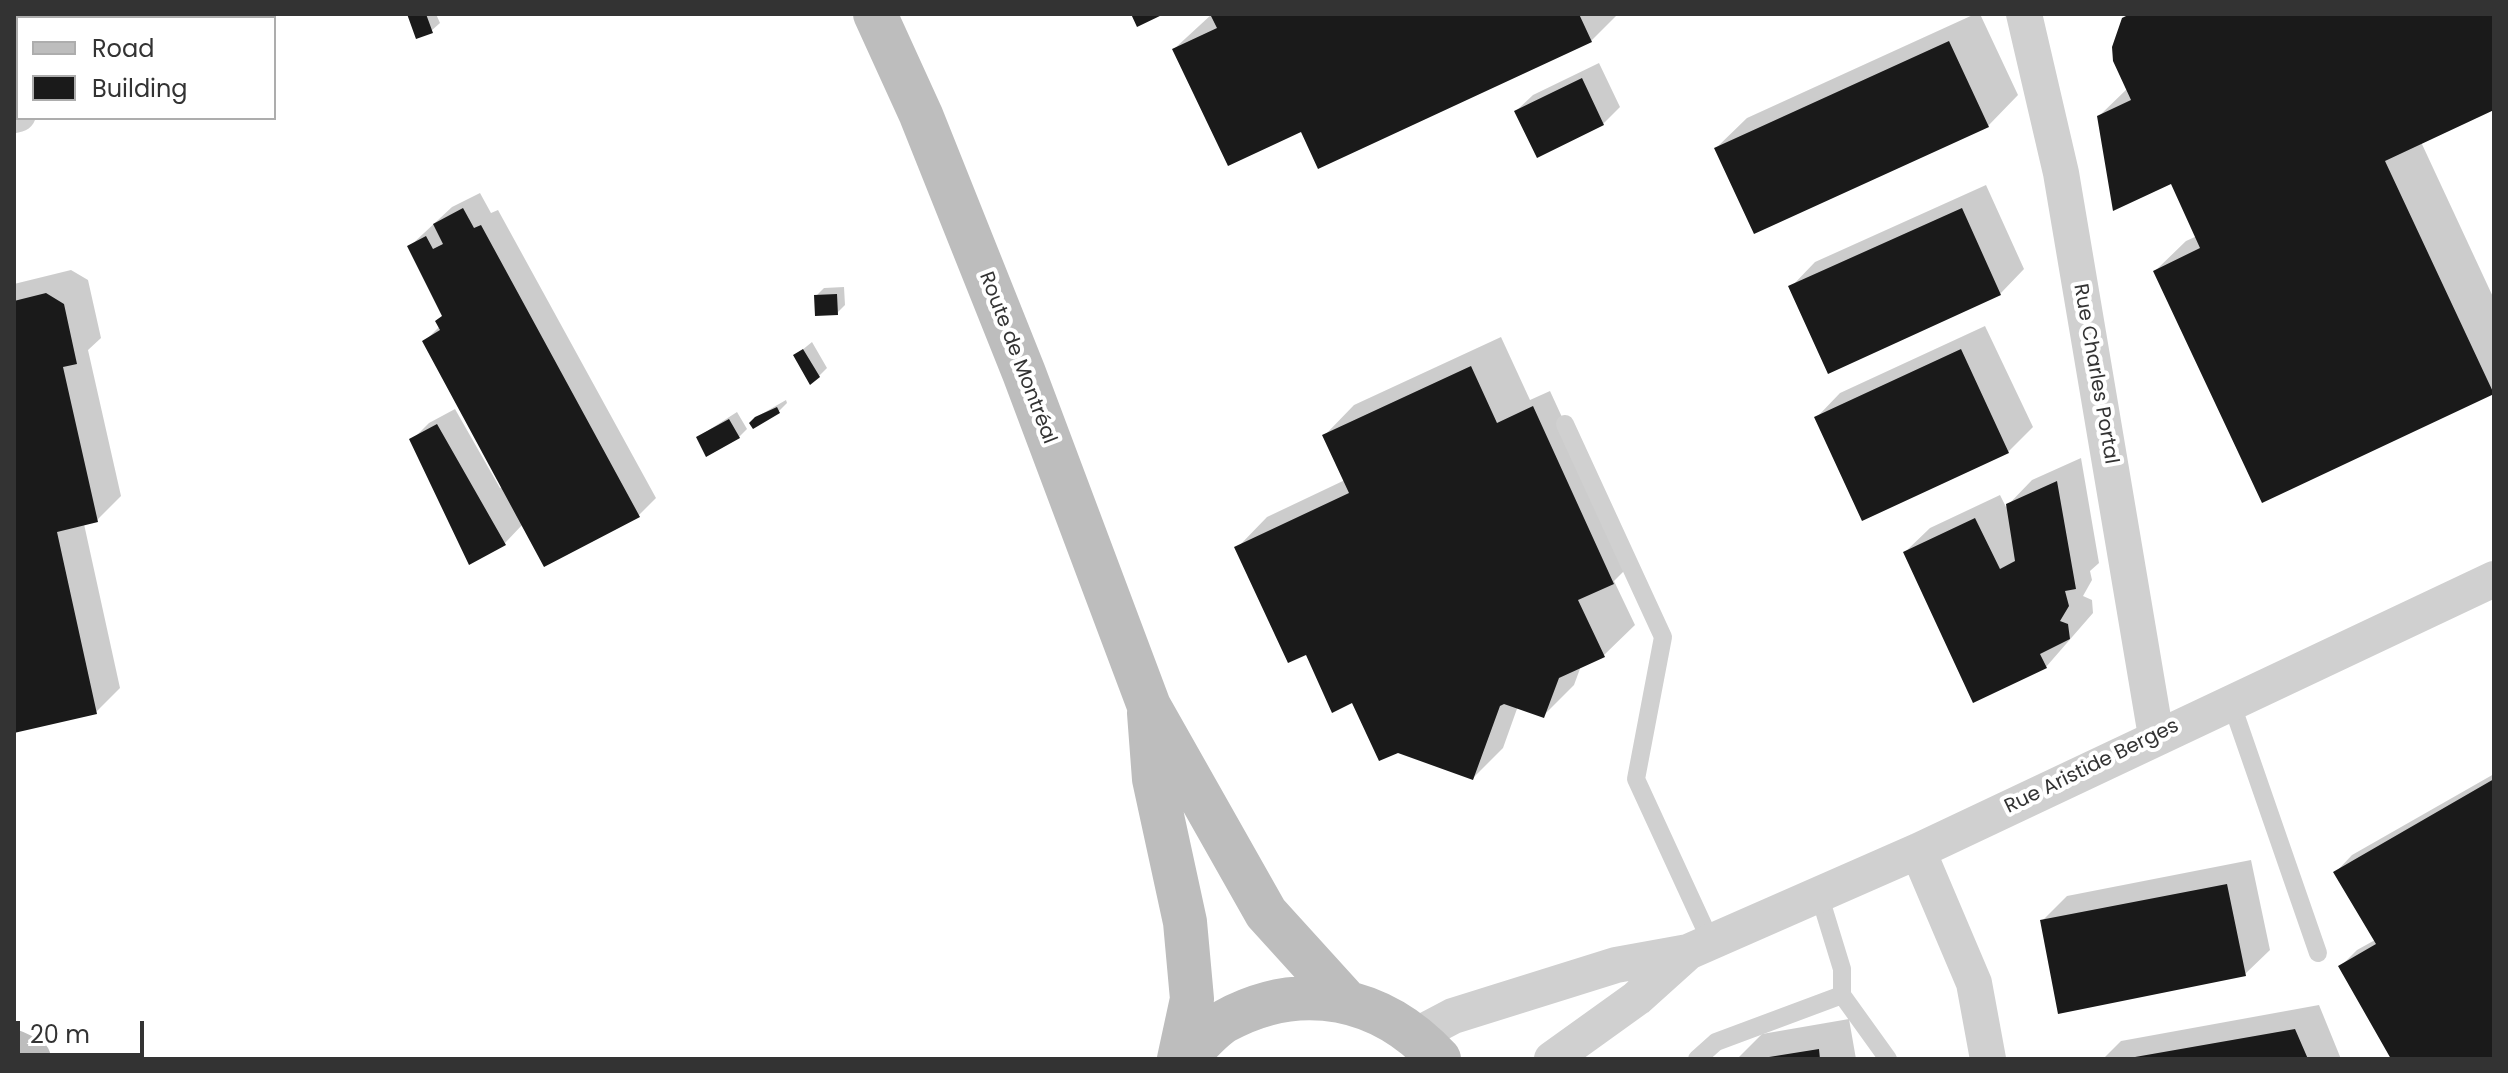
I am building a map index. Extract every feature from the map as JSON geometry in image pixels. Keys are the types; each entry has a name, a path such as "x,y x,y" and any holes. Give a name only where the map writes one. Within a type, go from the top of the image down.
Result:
{"main road":[{"name":"Route de Montréal","path":"875,14 921,115 1018,359 1149,706 1266,913 1345,1000"},
{"name":"Route de Montréal","path":"1149,706 1154,779 1185,922 1192,999 1181,1059"},
{"path":"1181,1059 1224,1022 1282,999 1345,1000 1381,1012 1428,1047"},
{"path":"14,1052 29,1059"}],"street":[{"name":"Rue Charles Portal","path":"2024,14 2061,173 2156,736"},
{"name":"Rue Aristide Berges","path":"1428,1047 1453,1016 1616,965 1700,947 1918,851 2494,579"},
{"path":"1918,851 1974,983 1988,1059"},
{"name":"Rue Aristide Berges","path":"1552,1059 1637,998 1700,947"}],"lane":[{"path":"1565,424 1663,637 1636,779 1700,947"},
{"path":"2231,702 2318,953"},
{"path":"1819,894 1842,969 1842,995 1888,1059"},
{"path":"1697,1059 1716,1042 1842,995"}],"building":[{"path":"407,14 426,14 433,33 416,39"},
{"path":"1131,14 1164,14 1137,27"},
{"path":"1210,14 1579,14 1592,42 1318,169 1301,132 1228,166 1172,49 1217,28"},
{"path":"2130,14 2494,14 2494,110 2385,161 2494,394 2262,503 2153,271 2200,248 2171,184 2113,211 2097,116 2131,100 2113,61 2112,47 2122,18"},
{"path":"1949,41 1989,127 1754,234 1714,148"},
{"path":"1582,78 1604,125 1537,158 1514,111"},
{"path":"463,208 474,228 481,225 640,517 544,567 422,341 440,330 435,321 442,316 407,246 426,236 433,249 443,244 433,224"},
{"path":"1962,208 2001,295 1828,374 1788,286"},
{"path":"46,293 64,304 77,364 63,367 98,522 57,532 97,714 14,733 14,301"},
{"path":"837,294 838,315 815,316 814,295"},
{"path":"803,349 820,377 810,385 793,355"},
{"path":"1961,349 2009,453 1862,521 1814,417"},
{"path":"1471,366 1497,423 1533,406 1614,584 1578,600 1605,657 1559,678 1544,718 1504,704 1500,706 1473,780 1398,753 1379,761 1352,703 1332,713 1306,655 1288,663 1234,547 1349,493 1322,435"},
{"path":"777,407 780,413 753,429 749,423 755,417"},
{"path":"729,419 740,438 706,457 696,437"},
{"path":"437,424 506,545 469,565 409,439"},
{"path":"2057,481 2076,589 2065,591 2069,606 2060,621 2068,624 2070,639 2040,654 2047,668 1973,703 1903,552 1975,518 2000,569 2015,561 2006,504"},
{"path":"2494,779 2494,1059 2391,1059 2338,966 2376,944 2333,872"},
{"path":"2227,884 2246,976 2058,1014 2040,920"},
{"path":"2295,1029 2308,1059 2135,1057"},
{"path":"1819,1049 1820,1059 1769,1059 1769,1057"}]}
